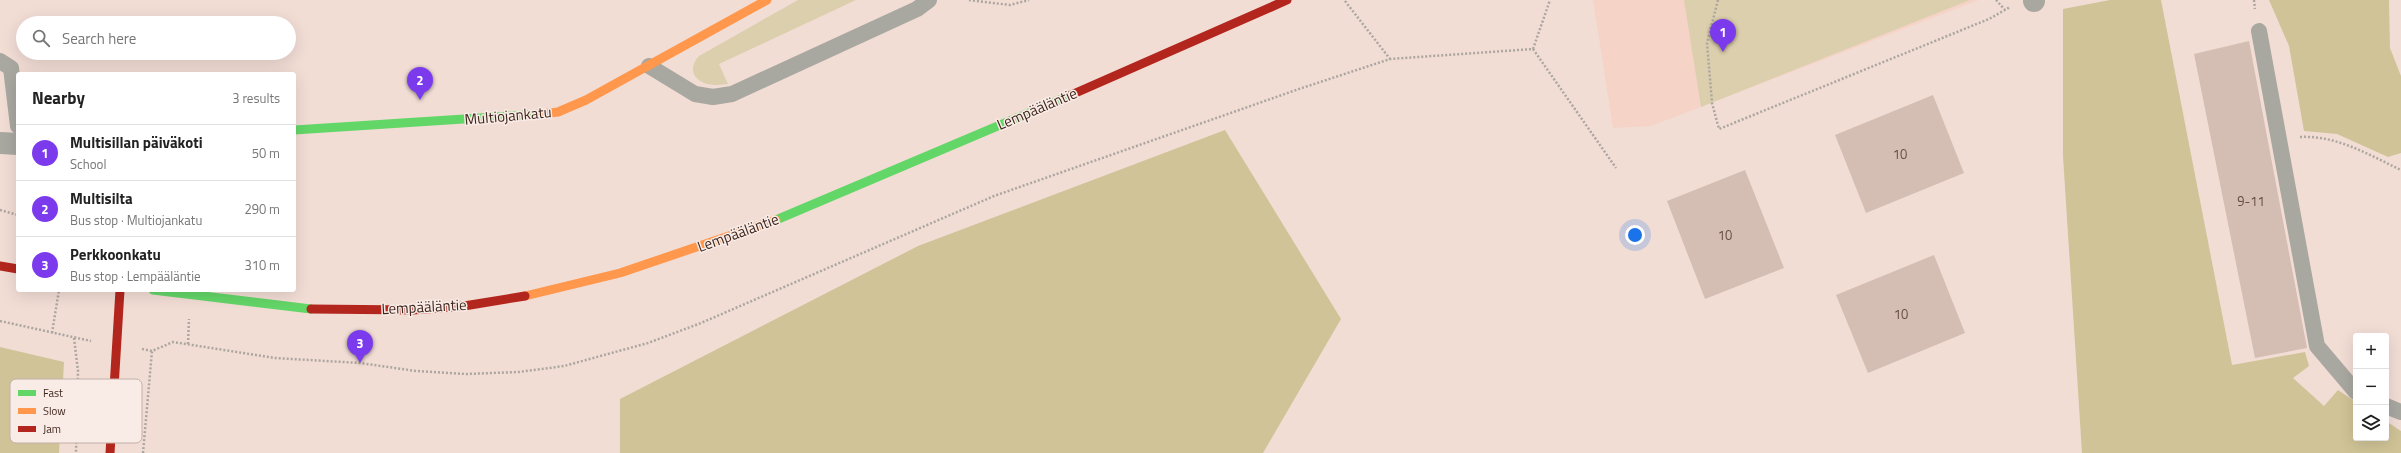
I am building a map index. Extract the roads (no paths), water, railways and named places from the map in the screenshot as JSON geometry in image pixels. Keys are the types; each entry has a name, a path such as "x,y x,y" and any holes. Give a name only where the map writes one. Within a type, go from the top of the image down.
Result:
{"main road":[{"name":"Multiojankatu","path":"296,130 526,116 558,112 586,100 767,0"},
{"name":"Lempääläntie","path":"170,292 320,310 412,310 464,306 541,293 613,275 769,223 921,157 1025,115 1287,0"},
{"path":"0,266 16,269"},
{"path":"115,379 120,292"},
{"path":"110,453 111,443"}],"street":[{"path":"0,143 16,144"}],"lane":[{"path":"648,66 695,94 713,98 732,94 917,9 929,0"},
{"path":"2259,31 2317,346 2353,388"},
{"path":"0,61 11,68 16,109"},
{"path":"2389,407 2401,412"}],"place":[{"name":"Multisillan päiväkoti","path":"1723,52"},
{"name":"Multisilta","path":"420,100"},
{"name":"Perkkoonkatu","path":"360,363"}]}
